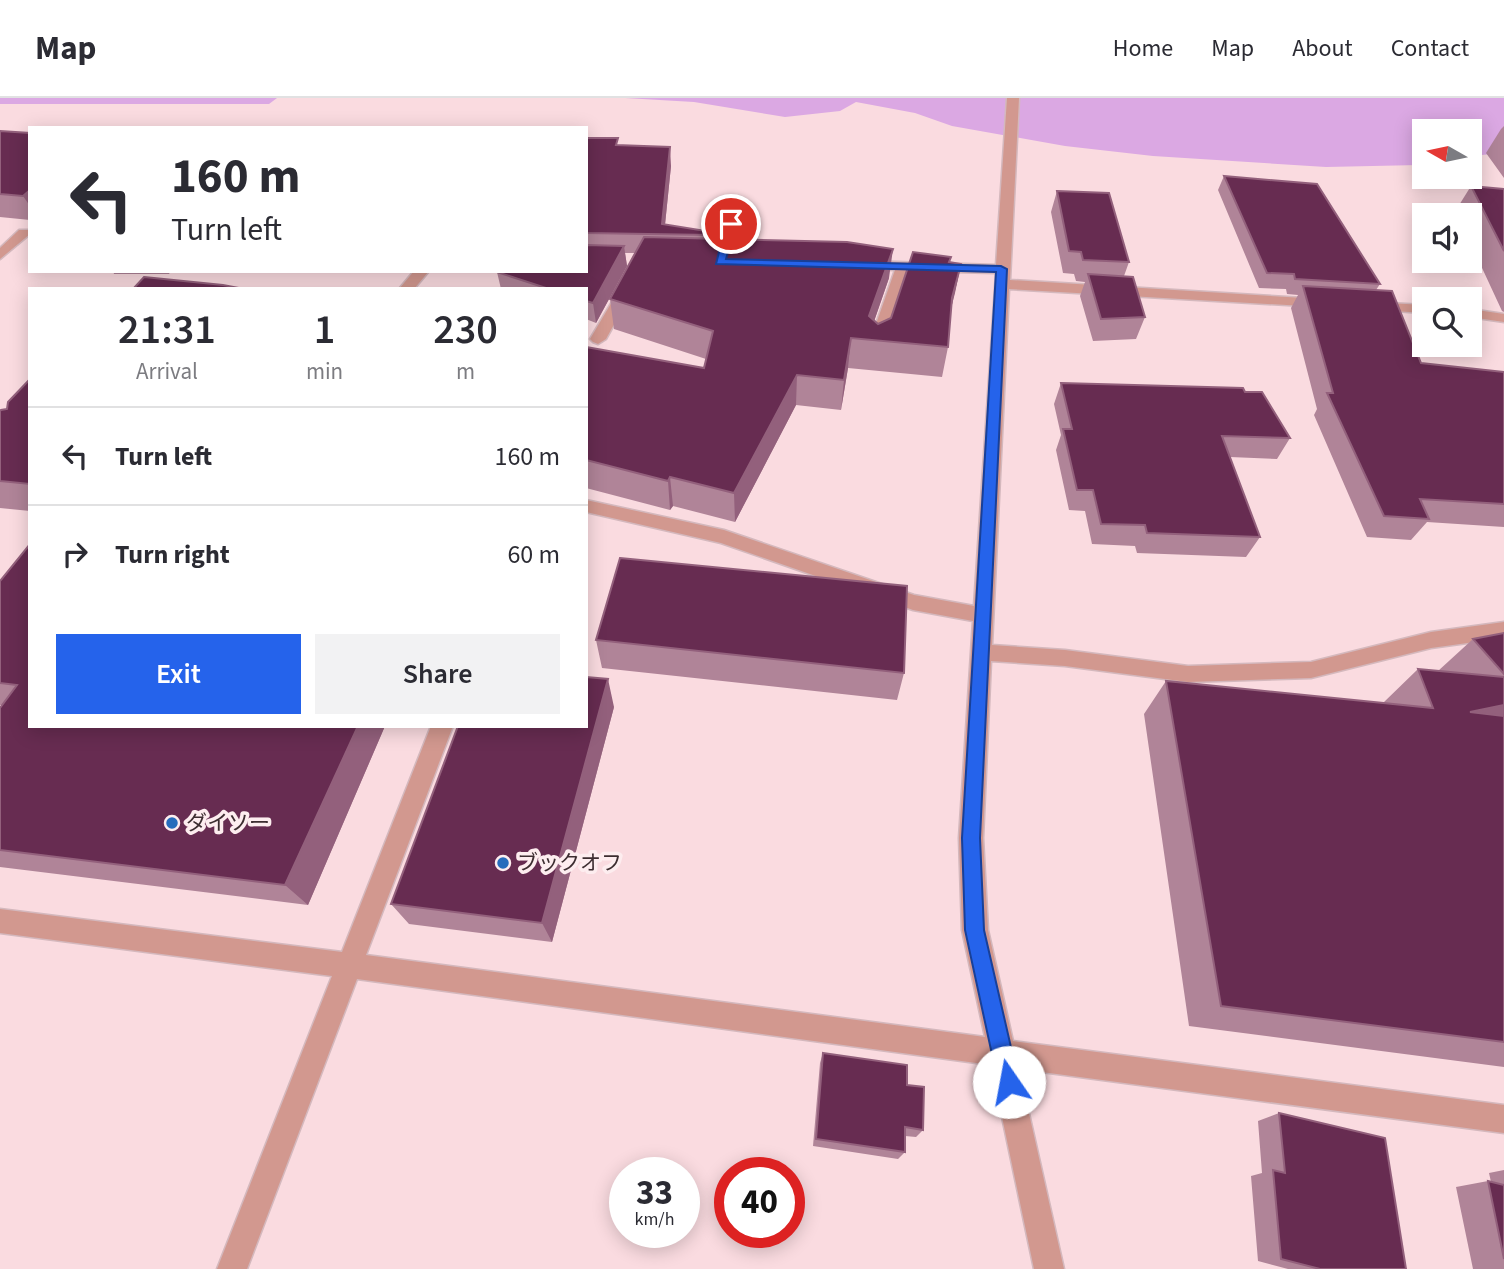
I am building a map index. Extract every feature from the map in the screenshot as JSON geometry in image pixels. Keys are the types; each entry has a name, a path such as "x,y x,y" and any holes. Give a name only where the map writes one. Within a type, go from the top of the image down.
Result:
{"street":[{"path":"1013,98 971,838 975,930 1049,1269"},
{"path":"719,262 737,205"},
{"path":"0,231 27,233"},
{"path":"0,254 27,233"},
{"path":"852,265 904,266 1001,277 1332,304"},
{"path":"876,347 904,266"},
{"path":"408,287 420,273"},
{"path":"598,339 634,277"},
{"path":"1359,305 1412,308"},
{"path":"1482,315 1504,318"},
{"path":"588,506 724,537 912,602 982,615"},
{"path":"981,652 1065,658 1188,674 1311,670 1430,640 1504,629"},
{"path":"232,1269 441,728"},
{"path":"0,921 350,964 1003,1056 1504,1119"}],"shaded area":[{"path":"0,98 277,98 269,104 0,104"},
{"path":"625,98 1504,98 1504,153 1482,155 1482,119 1412,119 1412,165 1326,167 1153,156 1065,146 952,126 915,113 856,102 840,111 785,117 694,102"}],"building":[{"path":"0,131 28,133 28,192 23,196 0,194"},
{"path":"588,138 618,138 616,145 670,147 662,224 712,232 711,235 588,233"},
{"path":"1224,176 1317,184 1380,284 1295,279 1294,274 1267,273"},
{"path":"1473,189 1504,189 1504,251 1482,203"},
{"path":"1057,191 1109,193 1129,262 1083,260 1081,252 1069,251"},
{"path":"644,237 847,242 893,249 869,316 878,324 891,318 913,252 951,257 949,262 961,264 952,298 948,347 851,338 844,380 797,375 734,493 670,477 668,481 588,461 588,347 704,368 713,331 610,299"},
{"path":"588,245 624,246 593,303 588,302 588,287 543,287 500,273 588,273"},
{"path":"1088,274 1133,277 1145,317 1101,319"},
{"path":"144,277 234,287 135,287"},
{"path":"1303,286 1392,291 1412,341 1412,357 1419,357 1421,363 1504,372 1504,504 1420,499 1429,519 1384,516 1327,393 1333,393"},
{"path":"28,381 28,484 0,481 0,411 7,409 8,402"},
{"path":"1061,383 1243,388 1245,392 1262,392 1290,438 1222,436 1260,537 1147,533 1145,525 1101,524 1093,490 1077,490 1063,429 1072,429"},
{"name":"ダイソー","path":"28,546 28,728 357,728 285,885 0,850 0,708 17,685 0,683 0,581"},
{"path":"620,558 907,586 904,673 596,640"},
{"path":"1504,633 1504,674 1473,639"},
{"path":"1418,669 1504,677 1504,705 1470,712 1504,716 1504,1042 1221,1006 1166,681 1433,708"},
{"name":"ブックオフ","path":"588,677 608,679 542,923 391,904 457,728 588,728"},
{"path":"823,1053 907,1065 907,1085 924,1087 923,1130 905,1127 905,1152 816,1139"},
{"path":"1279,1113 1385,1138 1406,1269 1320,1269 1281,1259 1273,1170 1285,1173"},
{"path":"1488,1181 1504,1185 1504,1259"}],"place":[{"name":"ダイソー","path":"172,823"},
{"name":"ブックオフ","path":"503,863"}],"route":[{"path":"731,224 719,262 1001,269 971,838 975,930 1009,1082"}]}
